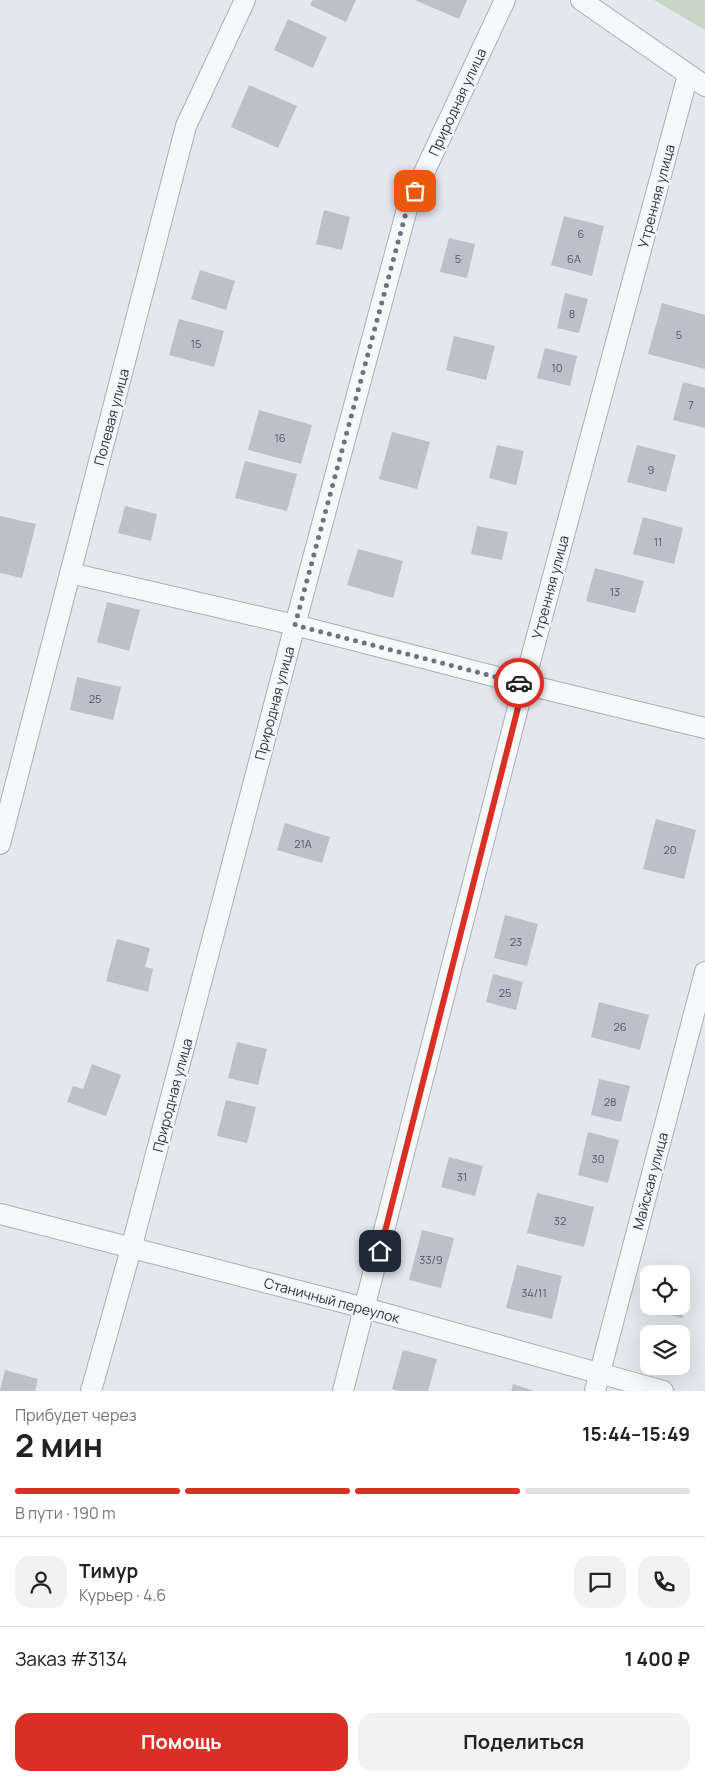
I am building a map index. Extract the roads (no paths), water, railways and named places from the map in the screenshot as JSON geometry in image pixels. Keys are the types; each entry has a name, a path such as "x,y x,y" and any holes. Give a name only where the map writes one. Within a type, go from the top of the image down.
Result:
{"street":[{"name":"Полевая улица","path":"0,844 186,126 245,0"},
{"name":"Природная улица","path":"91,1391 131,1249 295,625 407,209 505,0"},
{"path":"581,0 705,86"},
{"name":"Утренняя улица","path":"343,1391 524,684 688,75"},
{"path":"70,573 295,625 705,728"},
{"name":"Майская улица","path":"597,1383 705,972"},
{"name":"Станичный переулок","path":"0,1214 365,1308 597,1383 663,1391"}]}
